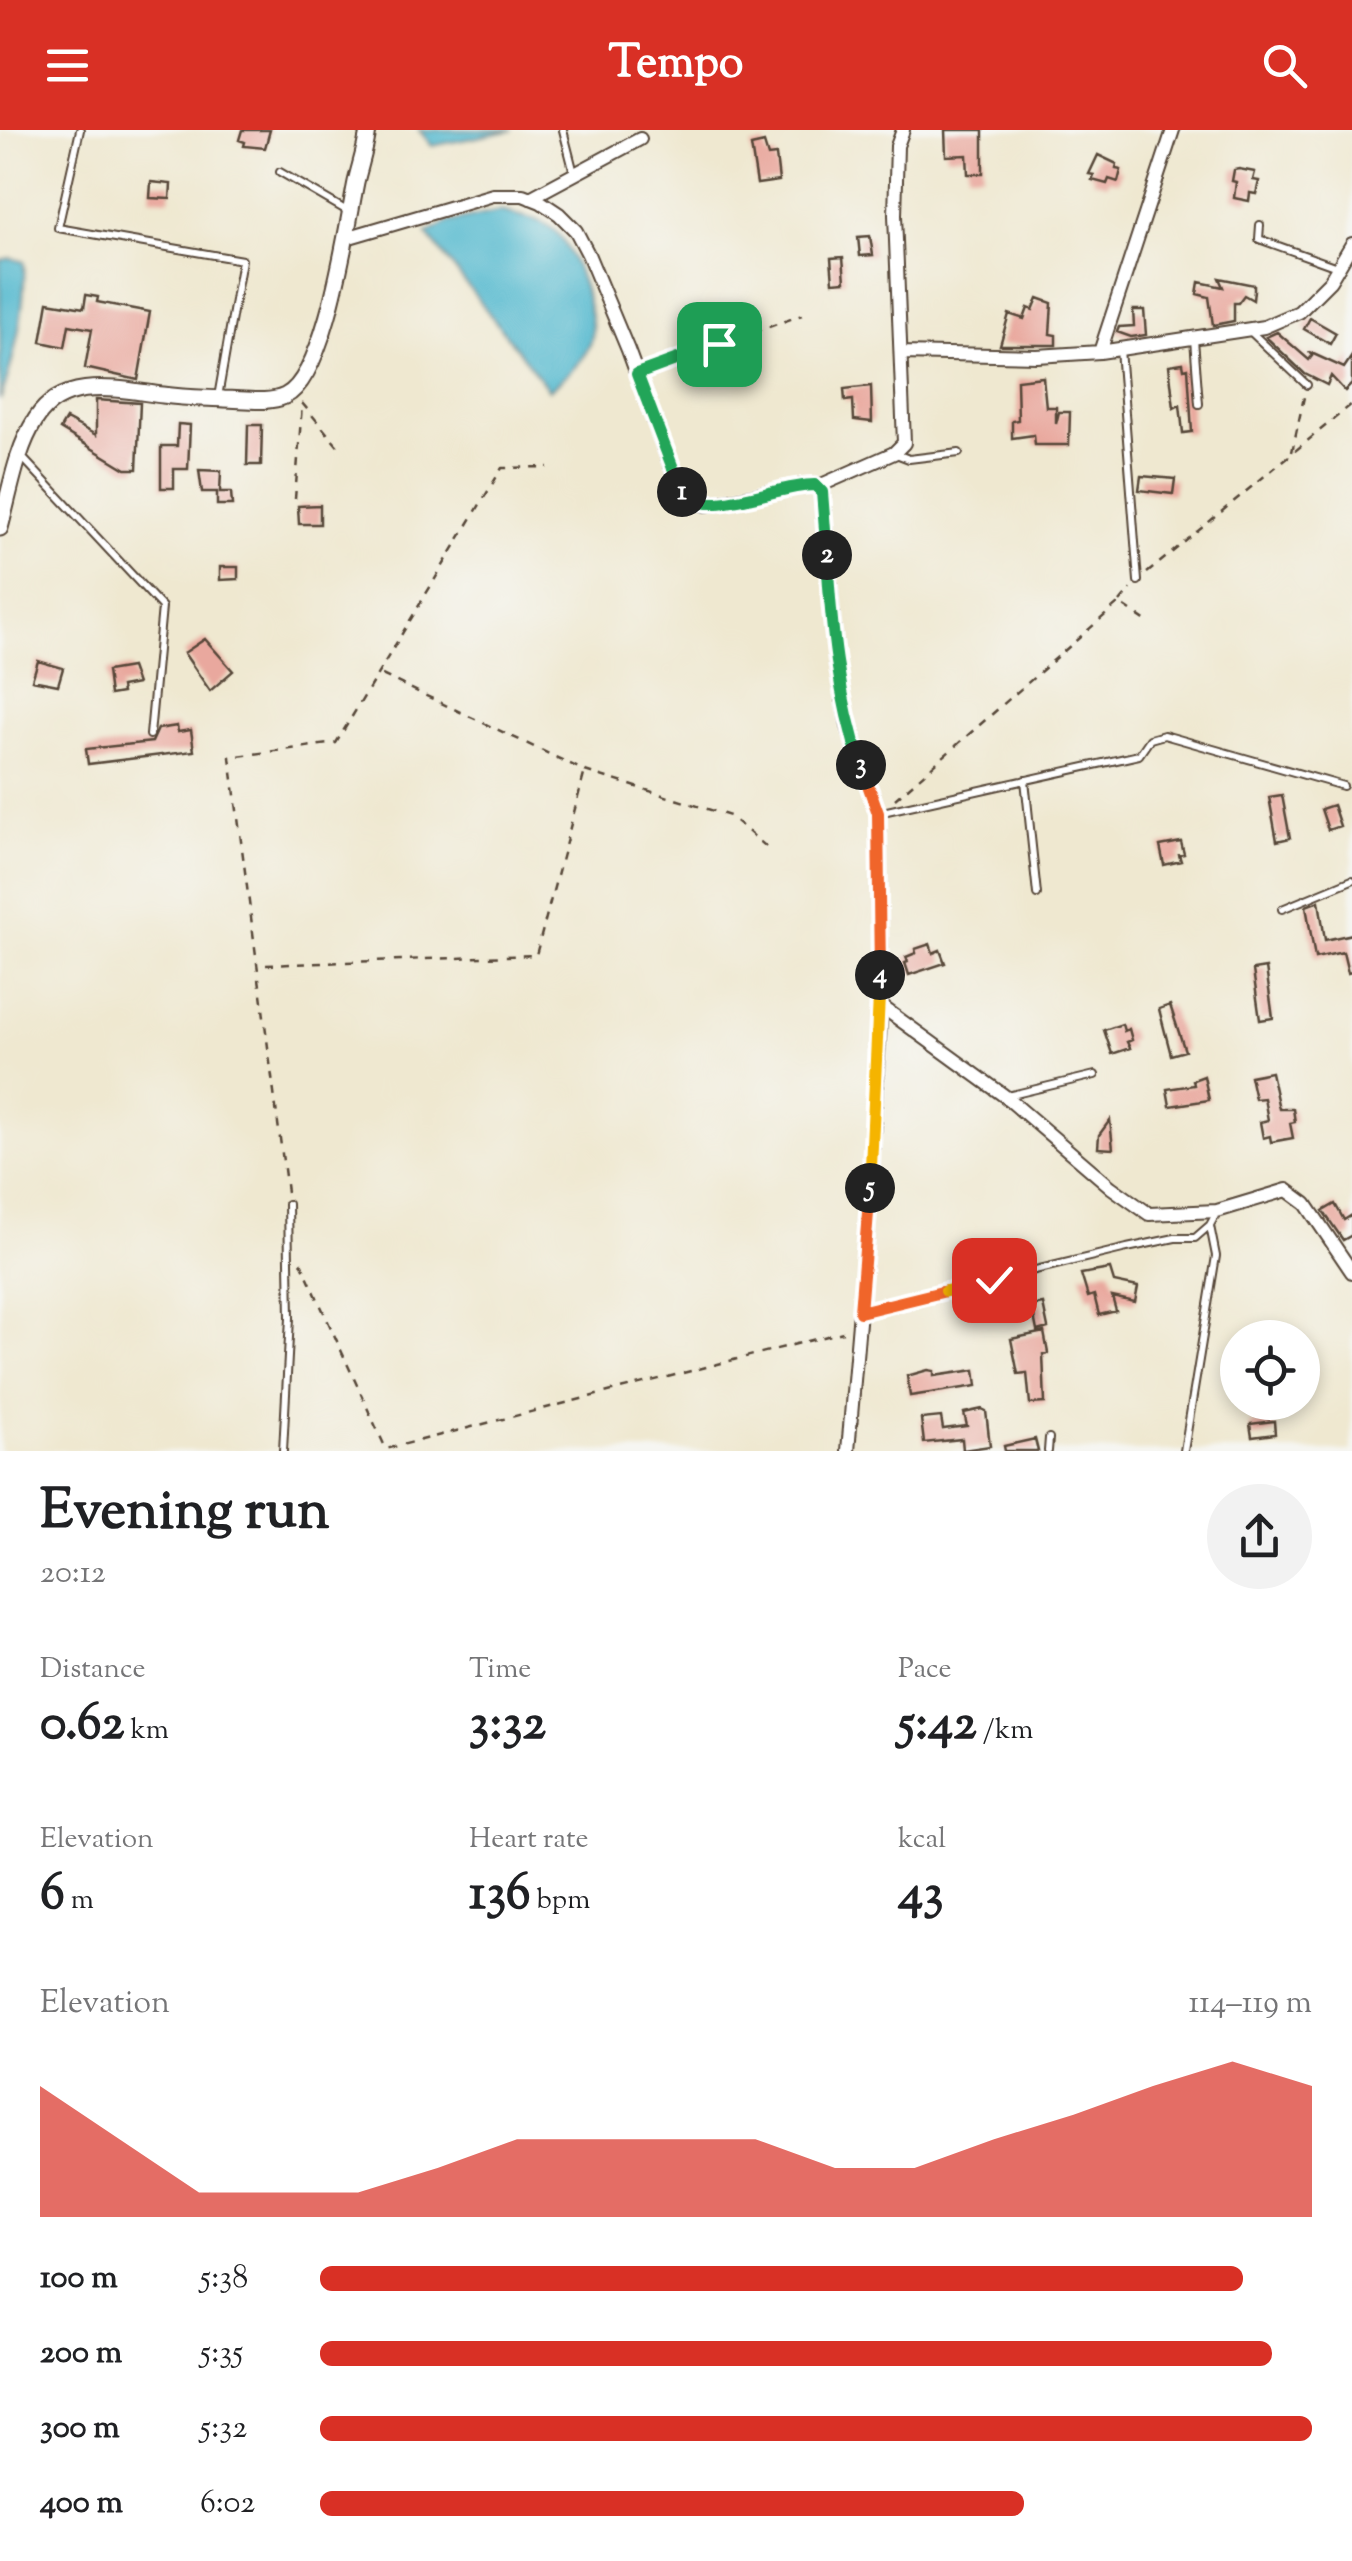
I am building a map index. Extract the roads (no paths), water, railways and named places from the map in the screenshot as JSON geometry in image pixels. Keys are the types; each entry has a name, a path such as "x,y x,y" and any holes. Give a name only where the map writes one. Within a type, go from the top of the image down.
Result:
{"street":[{"path":"0,528 20,455 36,419 50,403 68,392 98,388 269,400 287,396 300,382 312,364 324,331 368,130"},
{"path":"346,238 493,195 530,198 559,214 576,231 637,374 674,474 689,500 706,505 785,488 818,486 894,453 902,447 905,437 894,215 897,146 903,130"},
{"path":"1100,352 1173,130"},
{"path":"530,198 640,138"},
{"path":"901,353 1037,356 1100,352 1249,330 1299,312 1330,281 1352,244"},
{"path":"818,486 825,514 839,677 848,726 878,813 881,1006 848,1451"},
{"path":"881,1006 1006,1097 1111,1187 1149,1214 1217,1211 1288,1190 1306,1204 1352,1272"}],"lane":[{"path":"80,130 58,228 242,260 218,399"},
{"path":"564,130 574,174"},
{"path":"280,172 350,212"},
{"path":"1260,225 1259,239 1338,268"},
{"path":"1249,330 1307,386"},
{"path":"1194,340 1199,404"},
{"path":"1120,347 1138,581"},
{"path":"894,453 909,458 959,453"},
{"path":"20,455 162,606 150,735"},
{"path":"878,813 1138,755 1150,738 1164,736 1343,786"},
{"path":"1025,780 1037,894"},
{"path":"1282,909 1352,880"},
{"path":"1006,1097 1095,1075"},
{"path":"283,1451 290,1318 288,1204"},
{"path":"860,1312 1128,1248 1174,1238 1195,1238 1210,1225 1217,1211"},
{"path":"1184,1451 1216,1256 1210,1225"},
{"path":"1048,1438 1048,1451"}],"water":[{"path":"419,130 513,130 432,146"},
{"path":"500,211 538,221 557,233 577,270 588,304 592,334 587,351 549,390 427,234 449,222"},
{"path":"0,260 24,262 23,296 15,350 0,400"}]}
